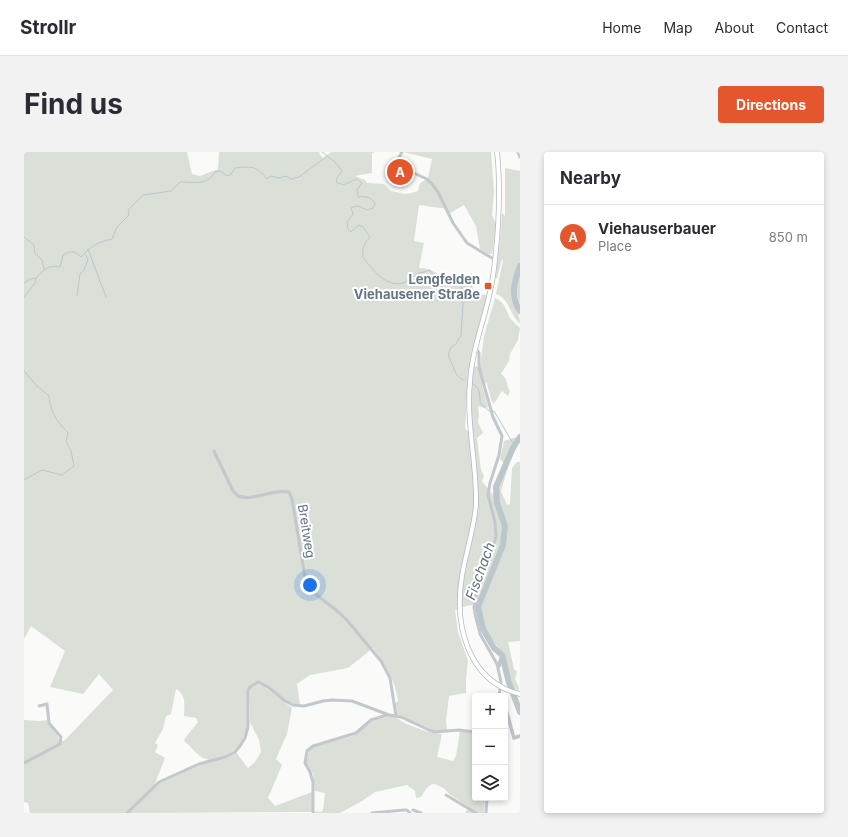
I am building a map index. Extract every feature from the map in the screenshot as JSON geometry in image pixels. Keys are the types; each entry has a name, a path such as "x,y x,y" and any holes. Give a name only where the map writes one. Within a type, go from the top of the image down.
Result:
{"main road":[{"path":"497,152 500,202 492,286 476,349 470,380 468,402 476,497 475,513 462,578 460,610 465,638 471,656 485,674 506,689 520,694"}],"street":[{"path":"402,152 397,161 407,170 432,184 438,192 453,223 467,242 495,260"},
{"path":"518,152 520,156"},
{"path":"476,349 479,353 479,367 492,413 502,436 500,455 490,483 488,495 496,522 496,536 491,556 477,592 474,607 480,634 497,664 501,686 500,693"},
{"name":"Breitweg","path":"214,451 233,491 238,496 246,498 279,492 289,492 292,498 306,583 312,591 346,619 381,661 390,678 396,716"},
{"path":"127,813 159,782 199,764 224,757 235,752 245,738 248,727 248,691 253,684 258,682 262,683 293,705 304,706 327,700 346,700 357,702 389,715 396,716 435,732 458,730 472,732"},
{"path":"24,764 55,748 62,741 61,737 49,723 47,704 40,706"},
{"path":"313,813 313,782 305,763 309,748 317,744 356,733 371,720 389,715"},
{"path":"446,795 476,813"},
{"path":"486,813 487,801"},
{"path":"372,813 407,810 410,813"},
{"path":"414,810 421,813"}],"shaded area":[{"path":"24,152 187,152 192,174 200,176 218,169 219,152 320,152 319,153 323,158 331,152 375,152 372,153 372,173 355,176 365,180 367,183 384,184 391,191 404,194 418,191 420,183 428,178 432,159 403,152 491,152 494,192 492,215 496,224 492,254 488,254 480,249 476,226 464,205 450,213 448,209 419,205 414,241 424,243 419,268 429,269 450,278 461,277 472,273 473,293 486,295 487,299 468,377 465,428 467,431 472,433 470,395 474,366 480,366 484,336 495,298 505,306 510,318 520,328 518,340 510,354 509,361 501,374 505,378 510,391 508,396 502,391 494,404 491,400 487,383 482,385 488,407 484,408 478,406 478,422 483,433 477,438 481,470 484,476 482,481 492,494 498,488 507,467 500,459 504,441 520,436 520,440 516,445 501,491 507,505 510,504 512,468 517,462 520,462 520,641 508,642 514,669 517,672 515,679 519,690 512,689 504,655 491,638 484,625 480,606 467,606 455,610 458,632 468,661 466,693 449,696 446,721 447,730 438,732 397,714 394,704 398,701 395,686 386,667 373,648 348,668 310,675 297,684 300,705 290,703 258,682 250,686 247,728 244,737 239,745 231,752 214,759 208,760 203,758 185,742 184,740 198,722 196,718 184,716 182,694 176,689 171,714 166,716 163,729 155,743 158,745 155,752 165,758 154,786 126,813 30,813 28,803 24,802 24,720 47,720 59,740 64,741 113,690 99,674 83,694 50,687 65,651 31,626 24,639"},
{"path":"505,168 520,171 520,303 514,280 511,292 518,312 520,324 504,299 496,294 503,260 502,259 497,278 495,278 502,213 505,216"},
{"path":"256,684 262,685 292,708 287,734 276,759 282,765 268,798 275,806 312,792 312,812 127,813 158,784 189,769 236,752 248,768 255,762 261,752 259,740 250,722 250,692 251,688"},
{"path":"390,716 420,729 442,734 437,757 453,761 456,756 460,731 472,732 472,801 485,801 484,813 465,813 469,807 444,789 437,785 431,784 421,797 416,798 415,791 407,785 375,792 340,813 314,813 314,811 321,812 323,810 325,793 315,791 313,774 306,763 309,751 315,746 353,736 370,722"}],"waterway":[{"path":"322,152 335,162 342,171 336,182 343,185 357,179 362,183 357,190 358,197 368,198 375,204 373,208 367,210 357,206 351,208 353,214 347,222 348,229 351,232 359,225 363,227 370,237 364,246 363,257 375,272 385,280 397,284 408,281 418,274 430,270 437,278 442,280 452,279 461,287 463,292 461,336 456,344 451,347 449,355 459,378 464,380"},
{"path":"24,283 30,279 36,278 49,267 60,267 63,255 66,253 77,253 81,257 95,245 112,239 117,227 129,215 128,210 143,195 171,191 180,182 195,183 204,181 215,172 220,171 227,176 231,174 235,168 241,167 257,169 267,179 271,176 279,178 286,176 291,179 299,177 326,157"},
{"path":"24,237 34,245 35,253 42,260 44,269"},
{"path":"88,249 106,297"},
{"path":"77,296 80,274 84,270 88,259 85,254"},
{"name":"Fischach","path":"520,266 514,289 515,300 520,311"},
{"path":"24,297 35,283 36,278"},
{"path":"24,371 37,386 49,396 51,408 55,416 68,433 66,441 71,451 74,466 62,475 42,470 24,480"},
{"path":"473,384 478,389 480,403 489,411 494,411 514,445"},
{"name":"Fischach","path":"520,437 513,448 496,487 497,503 505,526 503,545 478,607 483,629 494,648 502,655 509,683 520,712"},
{"name":"Fischach","path":"499,666 502,655"},
{"path":"508,717 514,738 520,736"}],"place":[{"name":"Viehauserbauer","path":"400,172"},
{"name":"Lengfelden Viehausener Straße","path":"488,286"}]}
